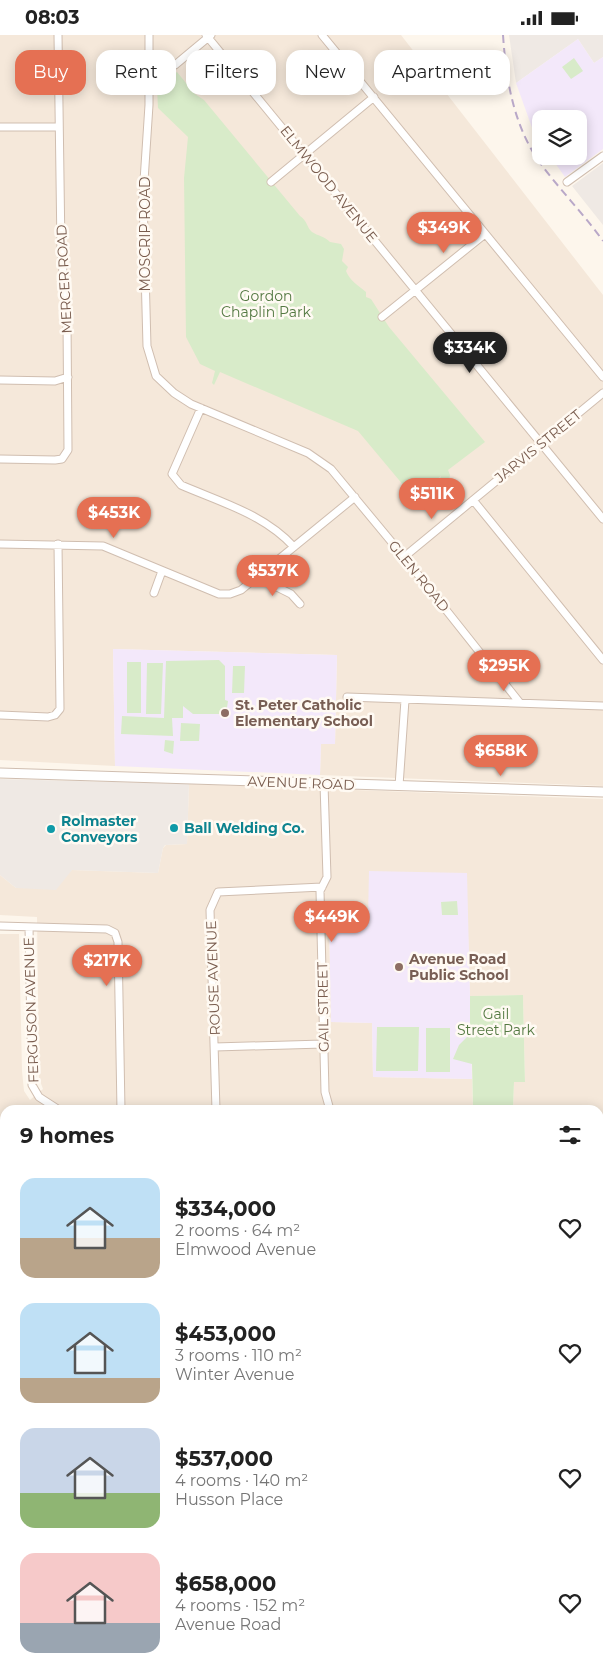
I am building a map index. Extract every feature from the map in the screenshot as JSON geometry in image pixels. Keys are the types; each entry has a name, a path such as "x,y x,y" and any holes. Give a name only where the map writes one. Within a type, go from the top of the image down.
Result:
{"street":[{"name":"MERCER ROAD","path":"0,459 55,460 62,459 68,451 67,320 61,249 58,35"},
{"name":"MOSCRIP ROAD","path":"148,35 149,50"},
{"path":"322,35 603,377"},
{"path":"176,64 209,36"},
{"name":"ELMWOOD AVENUE","path":"209,36 603,519"},
{"name":"MOSCRIP ROAD","path":"149,95 143,196 147,346 156,375 174,393 202,408"},
{"path":"271,182 374,97"},
{"path":"0,127 59,127"},
{"path":"567,182 603,156"},
{"path":"382,317 485,234"},
{"path":"0,380 54,381 68,377"},
{"name":"JARVIS STREET","path":"404,557 603,393"},
{"path":"202,408 172,474 175,480 181,485 262,519 274,527 294,547"},
{"name":"GLEN ROAD","path":"202,408 321,461 355,497 520,703"},
{"path":"0,544 104,546 219,594 230,594 240,590 257,577 355,497"},
{"path":"473,500 602,656"},
{"path":"0,715 48,717 55,715 60,709 58,544"},
{"path":"154,593 162,571"},
{"path":"257,577 291,593 300,604"},
{"path":"347,697 603,707"},
{"path":"399,786 405,700"},
{"name":"AVENUE ROAD","path":"0,773 603,792"},
{"name":"GAIL STREET","path":"324,784 327,877 320,891 323,1044 325,1092 329,1105"},
{"name":"ROUSE AVENUE","path":"216,1105 210,910 218,892 322,887"},
{"name":"FERGUSON AVENUE","path":"0,926 107,929 115,933 118,942 121,1105"},
{"name":"FERGUSON AVENUE","path":"29,927 32,1085 39,1097 52,1105"},
{"path":"215,1047 323,1044"}],"shaded area":[{"path":"0,35 401,35 413,50 374,50 374,95 448,95 603,295 603,786 320,775 321,744 335,744 337,655 113,649 115,766 0,760"},
{"path":"509,35 603,35 603,57 594,63 578,39 516,83"},
{"path":"578,39 594,63 603,57 603,149 587,161 587,110 532,110 532,128 516,83"},
{"path":"603,163 603,225 572,186"},
{"path":"556,165 581,165 565,177"},
{"name":"St. Peter Catholic Elementary School","path":"113,649 337,655 335,744 321,744 320,775 115,766"},
{"path":"0,779 189,784 187,844 165,845 158,873 72,870 56,890 16,888 0,875"},
{"path":"189,784 603,799 603,1105 513,1105 514,1082 525,1081 523,995 470,996 466,873 368,919 329,918 331,1022 372,1023 373,1077 472,1079 473,1105 0,1105 0,934 19,934 24,1091 30,1100 43,1089 39,1078 37,917 0,915 0,875 16,888 72,870 158,873 163,848 166,845 187,844"},
{"name":"Avenue Road Public School","path":"369,871 467,873 472,1079 373,1077 372,1023 331,1022 329,918 368,918"}],"green space":[{"path":"574,58 583,71 571,79 562,67"},
{"name":"Gordon Chaplin Park","path":"176,73 186,83 186,95 196,95 204,100 304,220 310,230 330,242 341,244 344,249 342,261 348,267 346,271 350,278 366,292 366,297 371,299 389,327 485,442 448,470 450,475 449,481 446,481 444,485 439,483 441,476 414,498 358,431 220,372 214,385 212,383 215,371 200,364 186,337 184,178 188,137 158,108 157,95 176,95"},
{"path":"219,660 225,666 225,700 228,701 226,714 193,714 183,706 183,718 172,718 173,736 121,734 122,716 164,718 166,661"},
{"path":"127,662 141,662 141,713 127,713"},
{"path":"147,663 163,663 161,714 146,714"},
{"path":"233,666 245,666 244,693 232,693"},
{"path":"181,723 200,724 199,741 180,741"},
{"path":"165,740 174,741 173,754 164,751"},
{"path":"457,901 458,915 442,915 441,902"},
{"name":"Gail Street Park","path":"523,995 525,1082 514,1082 513,1105 473,1105 472,1064 453,1059 459,1045 470,1034 470,996"},
{"path":"377,1027 419,1027 418,1071 376,1071"},
{"path":"426,1028 450,1028 450,1072 426,1072"}],"railway":[{"path":"503,35 506,68 512,100 529,146 538,160 603,241"}],"place":[{"name":"St. Peter Catholic Elementary School","path":"225,713"},
{"name":"Ball Welding Co.","path":"174,828"},
{"name":"Rolmaster Conveyors","path":"51,829"},
{"name":"Avenue Road Public School","path":"399,967"}]}
